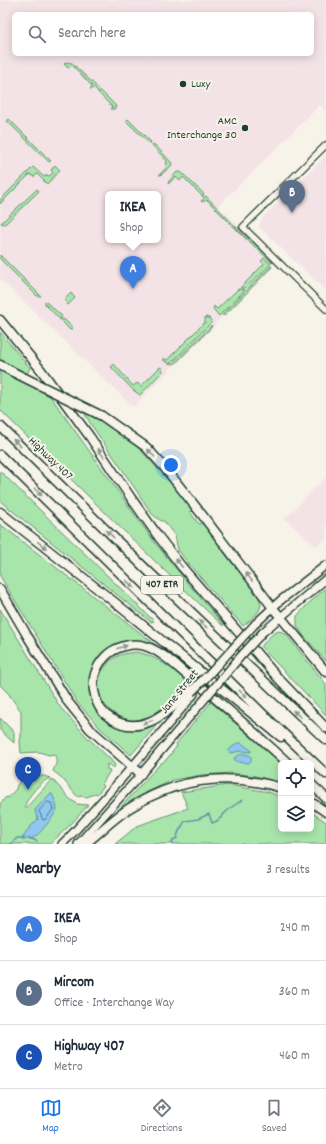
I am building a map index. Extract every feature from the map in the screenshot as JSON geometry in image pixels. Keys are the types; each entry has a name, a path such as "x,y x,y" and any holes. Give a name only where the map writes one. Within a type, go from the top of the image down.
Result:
{"highway":[{"path":"0,320 90,436 131,498 182,567 278,678 326,728"},
{"path":"0,365 102,416 146,447 165,468 280,617 326,672"},
{"name":"Highway 407","path":"0,426 147,570 326,740"},
{"name":"407 ETR","path":"0,455 324,772"},
{"path":"0,512 113,601 324,772"},
{"path":"0,589 68,702 90,729 141,774"},
{"path":"205,678 192,693 159,717 147,723 132,726 116,722 102,712 95,699 93,683 99,666 111,652 130,645 145,646 169,659 210,693 285,760"},
{"path":"85,844 126,810 161,792 192,782 226,779 271,784 278,787"},
{"path":"314,787 326,798"},
{"path":"314,804 326,812"}],"main road":[{"name":"Jane Street","path":"205,678 255,624 326,565"},
{"name":"Jane Street","path":"78,844 141,774 263,632 325,580"},
{"name":"Jane Street","path":"62,844 132,767 192,693"}],"street":[{"path":"326,145 243,227 326,309"}],"shaded area":[{"path":"0,0 326,0 326,111 320,105 218,206 276,263 133,407 0,279"},
{"path":"326,156 326,291 259,227 262,218"},
{"path":"326,477 326,540 315,546 285,519"}],"green space":[{"path":"66,62 72,63 96,86 90,89 92,86 72,65 68,68 64,64"},
{"path":"98,88 116,106 115,109 111,109 112,107 95,89"},
{"path":"9,119 51,161 49,162 7,121"},
{"path":"128,119 151,142 150,144 126,121"},
{"path":"153,144 171,162 172,165 161,175 159,175 166,168 167,161 152,145"},
{"path":"55,165 60,170 47,184 37,174 34,177 30,174 0,204 0,200 33,167 44,177 53,173 51,170"},
{"path":"177,172 182,173 203,193 204,196 203,197 183,177 180,181 176,177 168,184"},
{"path":"37,189 39,191 5,224 1,223"},
{"path":"206,196 247,240 207,200 201,201"},
{"path":"238,227 268,256 272,263 251,243"},
{"path":"0,255 41,296 37,296 0,259"},
{"path":"264,258 271,264 246,288 240,288 264,264 261,261"},
{"path":"271,266 272,267 225,315 222,315"},
{"path":"238,289 245,290 219,316 213,309 214,306 217,309"},
{"path":"71,293 75,298 68,305 64,300"},
{"path":"45,301 62,316 60,318 65,320 73,328 70,330 45,304"},
{"path":"205,317 209,318 212,322 170,364 163,360 163,358 167,360 205,322"},
{"path":"212,325 211,328 176,363 172,364"},
{"path":"0,332 30,368 27,374 0,359"},
{"path":"114,364 133,386 137,383 141,386 160,367 163,371 140,395 133,390 111,367"},
{"path":"0,371 48,393 152,539 223,624 223,626 0,410"},
{"path":"83,411 102,421 140,449 184,498 193,511 190,512 199,524 203,523 229,559 253,588 260,600 261,605 256,614 243,626 178,550 175,536 164,521 161,521 152,514"},
{"path":"0,471 154,621 151,622 0,501"},
{"path":"0,524 160,648 143,641 137,640 126,642 99,659 90,675 89,691 91,697 97,710 107,721 119,727 128,729 142,728 155,724 156,726 131,755 100,728 77,702 0,576"},
{"path":"326,588 326,661 297,626 297,616"},
{"path":"0,609 60,707 115,765 114,768 107,764 107,769 110,771 102,784 104,786 97,794 96,793 87,797 79,797 76,795 61,777 53,771 56,762 54,754 49,755 39,752 21,753 21,711 9,694 0,685"},
{"path":"279,631 285,633 326,684 326,715 261,647 269,638"},
{"path":"136,652 151,656 158,660 191,684 177,699 154,716 136,720 125,719 106,707 98,687 100,676 110,661 115,657"},
{"path":"211,702 278,760 278,782 256,776 230,773 201,775 173,780 145,793 124,808 119,809 160,764 166,760 177,746 176,744"},
{"path":"0,718 14,732 14,743 0,730"},
{"path":"27,776 44,776 50,778 42,782 32,793 25,805 26,808 52,779 70,799 77,804 88,805 50,844 0,844 0,804 6,797 8,798 22,779"},
{"path":"228,785 269,792 278,796 278,832 314,832 314,814 326,822 326,844 115,844 137,826 188,808 181,792"}],"water":[{"path":"237,743 241,743 251,750 251,752 229,752 229,750"},
{"path":"241,754 251,756 251,761 249,763 238,762 235,760 234,758"},
{"path":"50,794 52,794 57,807 54,815 45,827 35,836 30,839 22,839 30,827 38,819 35,810"}],"waterway":[{"path":"172,844 173,840 177,838 185,821 198,819 209,814 212,823 215,822 220,819 229,809 242,800"},
{"path":"11,844 17,838 24,838"},
{"path":"29,838 37,841"}],"place":[{"name":"Luxy","path":"183,84"},
{"name":"AMC Interchange 30","path":"245,128"},
{"name":"Mircom","path":"292,213"},
{"name":"IKEA","path":"133,289"},
{"name":"Highway 407","path":"28,790"}]}
